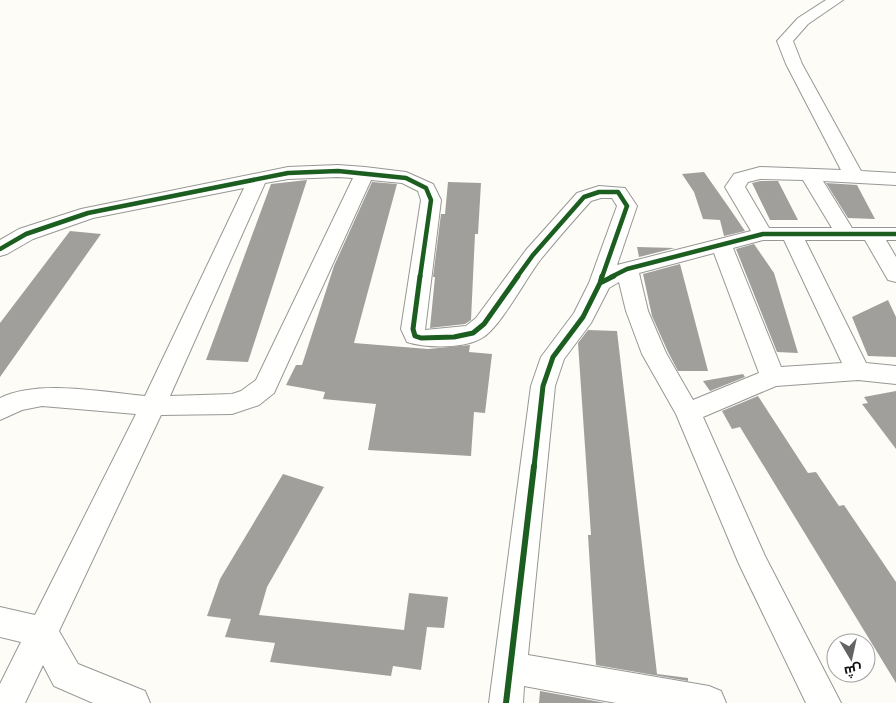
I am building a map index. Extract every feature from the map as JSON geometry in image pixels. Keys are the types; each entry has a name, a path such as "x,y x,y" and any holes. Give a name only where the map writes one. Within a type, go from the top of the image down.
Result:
{"street":[{"path":"836,0 804,20 785,41 794,64 840,155 854,176"},
{"path":"0,249 26,234 88,213 258,178 288,173 328,172 365,173 406,178 426,188 431,200 413,329 415,336 420,338 454,338 473,333 484,324 533,255 584,196 599,192 618,192 626,206 600,283 583,317 553,357 544,386 506,703"},
{"path":"0,410 17,401 42,397 153,406 232,404 250,398 265,386 365,173"},
{"path":"762,234 735,188 741,178 760,173 896,179"},
{"path":"809,174 846,234"},
{"path":"8,703 153,406 258,178"},
{"path":"600,283 627,269 762,234 896,234"},
{"path":"872,234 896,275"},
{"path":"792,235 858,372"},
{"path":"721,245 773,377"},
{"path":"627,269 637,310 654,354 688,413 754,564 824,703"},
{"path":"688,413 773,377 858,372 896,375"},
{"path":"0,622 43,632 66,675 133,703"},
{"path":"511,668 708,703"}],"building":[{"path":"704,172 745,231 724,236 720,220 703,219 694,192 682,174"},
{"path":"307,180 248,362 206,360 271,184"},
{"path":"778,181 798,220 770,220 752,183"},
{"path":"372,182 397,184 354,343 428,349 470,345 469,352 492,354 485,413 474,412 471,456 368,450 376,404 323,399 325,392 286,385 296,365 302,365 334,266"},
{"path":"448,182 481,183 478,234 475,234 471,320 465,324 430,328 435,277 433,277 441,214 445,214"},
{"path":"826,183 857,185 875,219 848,218"},
{"path":"70,231 101,234 0,377 0,323"},
{"path":"754,244 774,273 798,353 777,352 736,249"},
{"path":"637,247 675,248 639,257"},
{"path":"680,264 708,371 678,371 652,316 643,274"},
{"path":"888,300 896,317 896,357 868,356 852,317"},
{"path":"588,330 617,331 657,674 688,678 688,681 596,665 588,535 591,535 578,343"},
{"path":"743,374 745,377 710,391 703,381"},
{"path":"896,391 896,449 862,404 868,403 864,397"},
{"path":"758,396 808,473 816,472 839,506 844,505 896,582 896,683 876,650 876,633 866,633 740,427 732,429 722,411"},
{"path":"283,474 324,487 267,587 259,615 404,630 409,593 448,597 444,628 427,627 421,670 393,666 391,676 270,662 275,643 225,637 231,619 207,616 220,579"},
{"path":"540,691 606,703 539,703"}],"cycle path":[{"path":"0,249 26,234 88,213 288,173 338,171 406,178 426,188 431,200 413,329 415,336 421,338 454,337 473,333 484,324 533,255 584,197 599,192 618,192 627,206 600,283"},
{"path":"506,703 543,386 553,357 583,317 600,283 627,269 763,234 896,234"}]}
